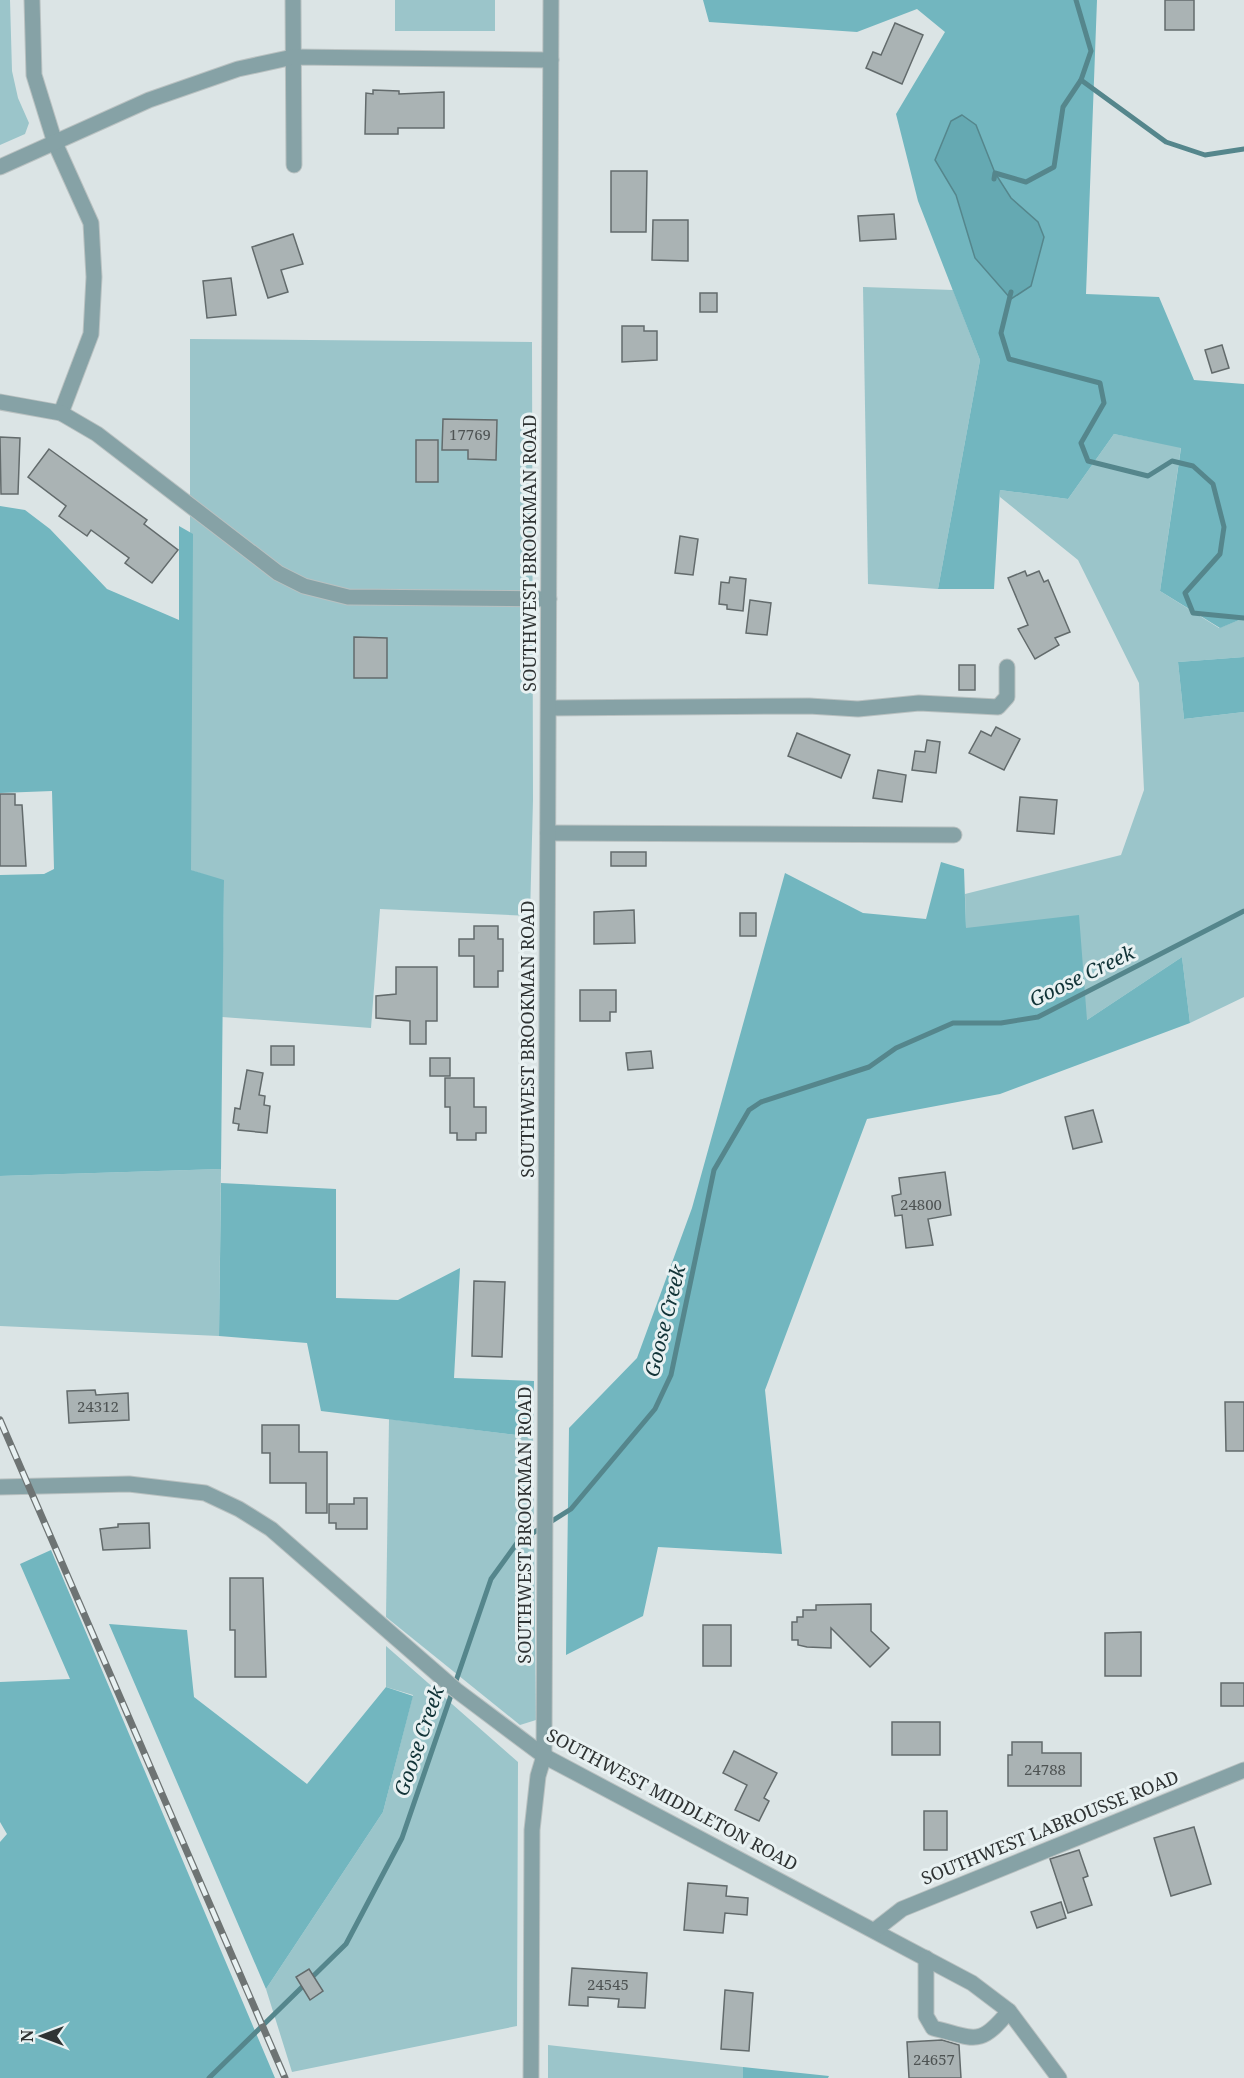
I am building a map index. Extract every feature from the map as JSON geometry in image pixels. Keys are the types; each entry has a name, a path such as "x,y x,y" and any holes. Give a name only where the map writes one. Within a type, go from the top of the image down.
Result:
{"street":[{"path":"32,0 34,75 55,143 91,223 94,277 91,334 61,413"},
{"path":"293,0 294,165"},
{"name":"SOUTHWEST BROOKMAN ROAD","path":"531,2078 532,1830 538,1776 544,1756 551,0"},
{"path":"0,167 149,100 238,69 293,57 551,60"},
{"path":"0,402 61,413 97,434 278,573 304,586 348,597 549,598"},
{"path":"549,708 809,706 858,709 919,703 998,707 1006,697 1007,667"},
{"path":"548,833 954,835"},
{"name":"SOUTHWEST MIDDLETON ROAD","path":"0,1487 129,1484 205,1493 239,1509 271,1529 456,1689 544,1756 972,1983 1009,2011 1059,2078"},
{"name":"SOUTHWEST LABROUSSE ROAD","path":"874,1930 902,1909 1244,1770"},
{"path":"926,1958 926,2016 933,2028 976,2039 992,2032 1009,2011"}],"shaded area":[{"path":"0,0 10,0 12,71 18,98 29,123 25,134 0,145"},
{"path":"395,0 495,0 495,31 395,31"},
{"path":"703,0 1097,0 1086,294 1159,297 1194,380 1244,384 1244,618 1220,628 1160,591 1181,448 1114,434 1068,499 1000,490 994,589 938,589 980,360 918,201 896,114 945,32 917,9 857,32 709,22"},
{"path":"962,115 976,125 995,173 1011,198 1038,222 1044,237 1031,286 1011,299 975,258 956,195 935,160 951,121"},
{"path":"863,287 953,290 980,360 938,589 868,584"},
{"path":"190,339 532,342 533,800 530,916 380,909 371,1028 222,1017 224,881 190,870"},
{"path":"1114,434 1181,447 1160,591 1219,628 1244,618 1244,657 1178,662 1184,719 1244,712 1244,997 1190,1023 1182,957 1087,1020 966,929 965,894 1121,855 1144,790 1139,683 1078,560 1000,497 1000,490 1068,499"},
{"path":"0,506 25,510 50,529 107,589 179,620 179,526 193,534 191,870 224,880 221,1169 0,1176 0,875 44,874 54,869 52,791 0,793"},
{"path":"1244,657 1244,712 1184,719 1178,662"},
{"path":"941,862 964,869 966,928 1079,915 1087,1020 1182,957 1190,1023 1000,1094 867,1119 765,1390 782,1554 658,1547 643,1616 566,1655 569,1428 637,1358 692,1208 785,873 863,913 926,919"},
{"path":"221,1169 219,1336 0,1326 0,1176"},
{"path":"221,1183 336,1189 336,1298 398,1300 460,1268 454,1378 534,1381 533,1437 321,1411 307,1343 219,1336"},
{"path":"389,1419 533,1437 536,1720 520,1725 386,1617"},
{"path":"51,1550 275,2078 0,2078 0,1842 7,1834 0,1822 0,1682 70,1679 20,1564"},
{"path":"109,1624 187,1630 194,1697 307,1784 386,1687 413,1696 383,1812 266,1989"},
{"path":"386,1646 518,1762 517,2026 292,2072 266,1989 383,1812 413,1695 386,1687"},
{"path":"548,2045 743,2067 743,2078 548,2078"},
{"path":"743,2067 829,2076 828,2078 743,2078"}],"building":[{"path":"1165,0 1194,0 1194,30 1165,30"},
{"path":"895,23 923,35 902,84 866,68 873,52 881,55"},
{"path":"373,90 399,91 399,94 444,92 444,128 398,128 398,134 365,134 366,93 373,94"},
{"path":"611,171 647,171 646,232 611,232"},
{"path":"894,214 896,239 860,241 858,216"},
{"path":"653,220 688,220 688,261 652,260"},
{"path":"293,234 303,264 281,270 288,292 268,298 252,247"},
{"path":"231,278 236,315 207,318 203,281"},
{"path":"700,293 717,293 717,312 700,312"},
{"path":"622,326 644,326 644,331 657,331 657,360 622,362"},
{"path":"1222,345 1229,368 1212,373 1205,350"},
{"path":"443,419 497,420 496,460 468,459 468,450 442,450"},
{"path":"0,437 20,438 18,494 1,494"},
{"path":"416,440 438,440 438,482 416,482"},
{"path":"49,449 147,520 144,524 178,550 152,583 125,563 129,558 91,530 87,536 59,516 66,506 28,477"},
{"path":"680,536 698,539 693,575 675,573"},
{"path":"1025,571 1027,576 1039,571 1044,582 1048,580 1070,632 1055,638 1059,645 1035,659 1018,629 1028,625 1008,578"},
{"path":"730,577 746,579 743,611 727,609 727,605 719,604 721,582 729,583"},
{"path":"750,600 771,603 767,635 746,633"},
{"path":"354,637 387,638 387,678 354,678"},
{"path":"959,665 975,665 975,690 959,690"},
{"path":"996,727 1020,739 1004,770 969,753 981,731 991,736"},
{"path":"797,733 850,755 841,778 788,756"},
{"path":"927,740 940,742 936,773 912,770 915,751 925,752"},
{"path":"878,770 906,775 902,802 873,798"},
{"path":"0,794 15,794 15,805 22,805 26,866 0,866"},
{"path":"1020,797 1057,800 1054,834 1017,831"},
{"path":"611,852 646,852 646,866 611,866"},
{"path":"634,910 635,943 594,944 594,912"},
{"path":"740,913 756,913 756,936 740,936"},
{"path":"474,926 498,926 498,939 503,939 503,971 498,971 498,987 474,987 474,956 459,956 459,939 474,939"},
{"path":"396,967 437,967 437,1021 426,1021 426,1044 410,1044 410,1021 376,1018 376,996 396,994"},
{"path":"580,990 616,990 616,1012 610,1012 610,1021 580,1021"},
{"path":"271,1046 294,1046 294,1065 271,1065"},
{"path":"651,1051 653,1068 628,1070 626,1053"},
{"path":"430,1058 450,1058 450,1076 430,1076"},
{"path":"247,1070 263,1073 259,1095 265,1096 264,1105 270,1106 267,1133 238,1130 239,1124 233,1123 235,1108 240,1109"},
{"path":"445,1078 474,1078 474,1107 486,1107 486,1133 476,1133 476,1140 457,1140 457,1133 450,1133 450,1107 445,1107"},
{"path":"1093,1110 1102,1142 1073,1149 1065,1117"},
{"path":"945,1172 951,1215 928,1219 933,1245 906,1248 902,1215 895,1216 892,1196 901,1194 899,1178"},
{"path":"474,1281 505,1282 502,1357 472,1356"},
{"path":"95,1390 96,1395 128,1393 129,1420 69,1423 67,1391"},
{"path":"1225,1402 1244,1402 1244,1451 1226,1451"},
{"path":"262,1425 299,1425 299,1452 327,1452 327,1513 306,1513 306,1483 270,1483 270,1453 262,1453"},
{"path":"354,1498 367,1498 367,1529 336,1529 336,1523 329,1523 329,1504 354,1504"},
{"path":"149,1523 150,1548 103,1550 100,1529 118,1527 118,1524"},
{"path":"230,1578 263,1578 266,1677 235,1677 235,1630 230,1630"},
{"path":"871,1604 871,1631 889,1648 870,1667 831,1628 831,1648 807,1647 798,1645 798,1640 792,1640 792,1622 797,1622 797,1617 803,1617 803,1610 816,1610 816,1605"},
{"path":"703,1625 731,1625 731,1666 703,1666"},
{"path":"1141,1632 1141,1676 1105,1676 1105,1633"},
{"path":"1221,1683 1244,1683 1244,1706 1221,1706"},
{"path":"892,1722 940,1722 940,1755 892,1755"},
{"path":"1012,1742 1042,1742 1042,1753 1081,1753 1081,1786 1008,1786 1008,1755 1012,1755"},
{"path":"734,1751 777,1773 764,1798 769,1801 759,1821 735,1810 747,1785 723,1773"},
{"path":"924,1811 947,1811 947,1850 924,1850"},
{"path":"1194,1827 1211,1884 1171,1896 1154,1838"},
{"path":"1079,1850 1088,1876 1083,1878 1092,1905 1068,1913 1050,1859"},
{"path":"688,1883 727,1886 726,1896 748,1898 747,1915 725,1913 723,1933 684,1930"},
{"path":"1061,1902 1066,1918 1037,1928 1031,1912"},
{"path":"572,1968 647,1973 645,2008 618,2007 619,1999 588,1997 588,2006 569,2005"},
{"path":"309,1969 323,1991 310,2000 296,1977"},
{"path":"725,1990 753,1993 749,2051 721,2049"},
{"path":"942,2040 959,2045 961,2078 909,2078 907,2042"}],"waterway":[{"path":"994,179 995,173 1026,182 1054,167 1063,107 1081,80 1091,51 1076,0"},
{"path":"1081,80 1166,142 1205,155 1244,149"},
{"path":"1011,292 1001,333 1009,359 1100,383 1104,403 1081,443 1088,461 1148,476 1172,461 1193,466 1213,484 1224,527 1220,554 1185,593 1193,613 1244,618"},
{"name":"Goose Creek","path":"209,2078 346,1944 402,1838 491,1579 517,1543 571,1509 655,1409 671,1375 714,1170 749,1110 761,1102 869,1067 896,1048 953,1023 1001,1023 1038,1017 1244,911"}],"railway":[{"path":"0,1420 285,2078"}]}
